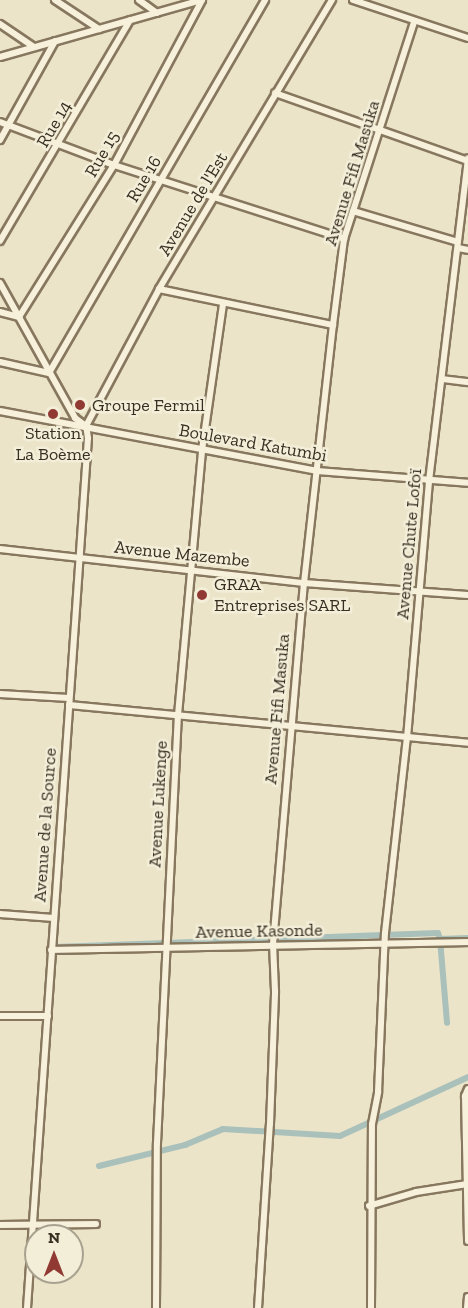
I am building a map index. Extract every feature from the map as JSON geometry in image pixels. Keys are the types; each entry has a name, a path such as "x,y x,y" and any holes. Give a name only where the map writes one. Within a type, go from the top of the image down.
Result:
{"street":[{"path":"55,0 99,29"},
{"path":"139,0 157,13"},
{"path":"0,57 203,0"},
{"name":"Rue 15","path":"19,317 114,165 203,0"},
{"name":"Rue 16","path":"48,373 265,0"},
{"name":"Avenue de l'Est","path":"86,426 159,289 332,0"},
{"path":"353,0 468,38"},
{"name":"Rue 14","path":"0,241 60,143 130,20"},
{"name":"Avenue Fifi Masuka","path":"258,1308 270,1124 275,991 273,944 290,727 333,325 344,239 414,22"},
{"path":"0,24 34,47"},
{"path":"0,140 55,41"},
{"path":"275,93 468,160"},
{"path":"0,122 114,165 344,239"},
{"name":"Avenue Chute Lofoï","path":"371,1308 369,1206 384,943 407,738 429,481 468,160"},
{"path":"353,212 468,250"},
{"path":"0,283 75,418 86,426"},
{"path":"159,289 223,305 333,325"},
{"name":"Avenue Lukenge","path":"156,1308 157,1143 178,715 202,450 223,305"},
{"path":"0,312 19,317"},
{"path":"0,362 48,373"},
{"path":"442,379 468,382"},
{"name":"Boulevard Katumbi","path":"0,411 317,471 468,483"},
{"name":"Avenue de la Source","path":"35,1224 51,950 88,438 86,426"},
{"name":"Avenue Mazembe","path":"0,549 304,583 468,595"},
{"path":"0,694 290,727 468,743"},
{"path":"0,914 54,918"},
{"name":"Avenue Kasonde","path":"51,950 468,942"},
{"path":"0,1016 48,1016"},
{"path":"468,1089 465,1096 468,1241"},
{"path":"369,1206 416,1192 467,1184"},
{"path":"84,1224 96,1224"},
{"path":"0,1225 24,1226"},
{"name":"Avenue de la Source","path":"27,1308 29,1284"},
{"path":"467,1308 468,1297"}],"waterway":[{"path":"55,947 438,933 440,939 468,938"},
{"path":"440,939 447,1023"},
{"path":"99,1166 185,1145 223,1129 340,1136 468,1077"}],"place":[{"name":"Groupe Fermil","path":"80,405"},
{"name":"Station La Boème","path":"53,414"},
{"name":"GRAA Entreprises SARL","path":"202,595"}]}
